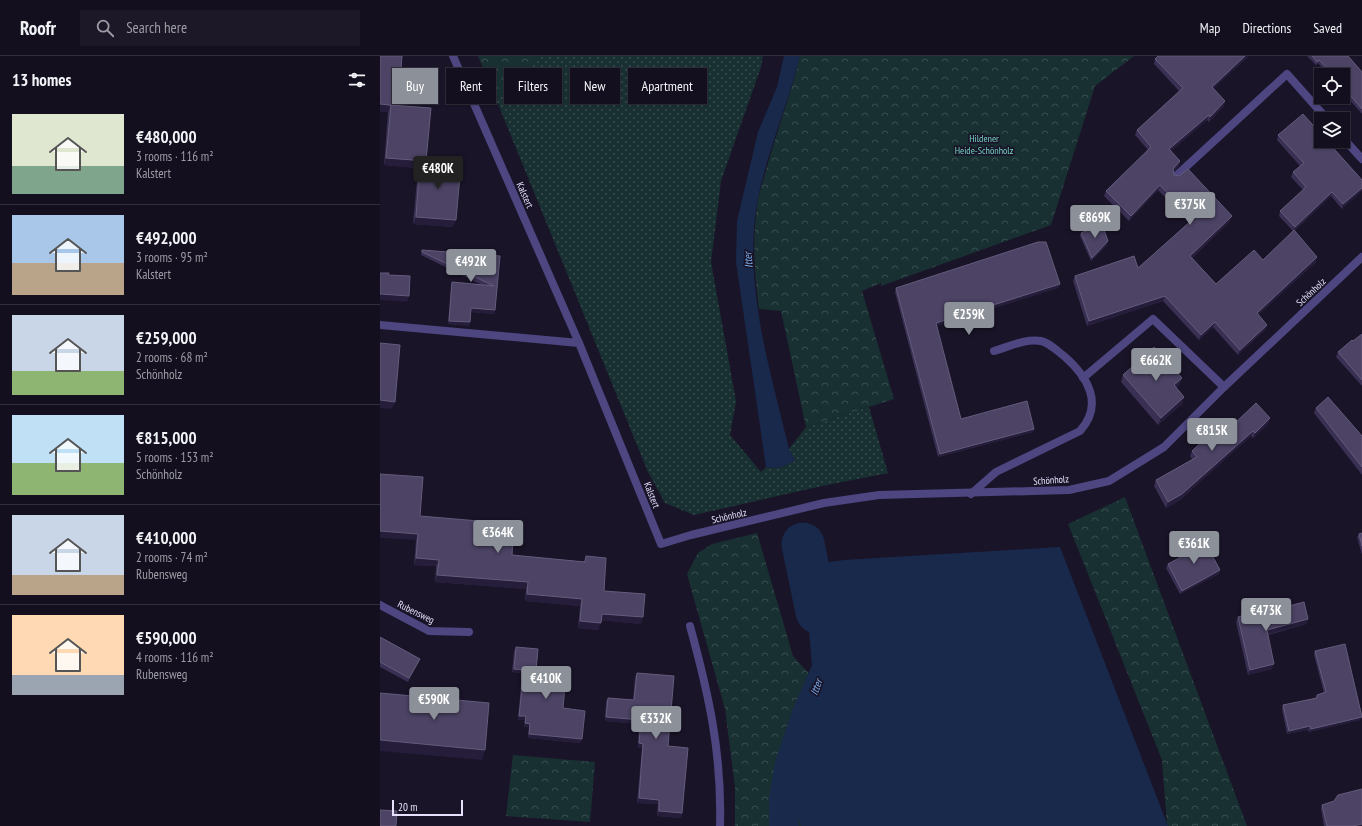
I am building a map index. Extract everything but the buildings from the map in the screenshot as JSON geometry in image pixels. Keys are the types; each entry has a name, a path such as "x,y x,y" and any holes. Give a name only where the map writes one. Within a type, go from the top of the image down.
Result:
{"street":[{"name":"Kalstert","path":"453,56 578,342 661,544"},
{"path":"1176,176 1287,74 1320,112"},
{"path":"1350,146 1362,159"},
{"name":"Schönholz","path":"661,544 691,535 824,503 879,495 971,494 1069,490 1109,481 1164,447 1224,387 1362,257"},
{"path":"1084,378 1153,319 1224,387"},
{"path":"380,325 578,342"},
{"path":"971,494 996,472 1080,432 1089,422 1093,401 1090,387 1084,378 1070,362 1043,341 1033,340 994,351"},
{"name":"Rubensweg","path":"380,605 429,631 469,632"},
{"path":"690,626 708,691 715,735 721,796 720,826"}],"green space":[{"path":"478,56 542,56 529,68 504,68 504,92 496,99 496,68 483,68"},
{"path":"542,56 763,56 761,67 721,181 711,262 736,401 730,435 761,472 766,467 779,468 795,461 789,449 806,427 869,407 888,473 822,486 694,515 665,503 648,472 496,99 504,92 504,104 562,104 562,68 529,68"},
{"name":"Hildener Heide-Schönholz","path":"800,56 1134,56 1095,86 1051,225 881,286 881,283 862,291 894,399 806,427 781,311 759,309 754,254 756,214 759,196"},
{"path":"1125,497 1247,826 1167,826 1162,760 1068,524"},
{"path":"757,533 793,656 920,795 921,826 735,826 735,787 725,709 687,574 698,553 712,544"},
{"path":"513,755 595,762 590,822 506,816"}],"water":[{"path":"784,56 800,56 762,180 754,230 753,261 760,325 789,449 795,461 779,468 766,467 736,262 737,221 758,132 777,87"},
{"path":"1060,547 1168,826 801,826 797,813 799,826 769,826 769,798 775,762 793,709 812,665 806,596 800,564 794,556 812,551 816,564 844,560"}],"waterway":[{"name":"Itter","path":"803,544 817,612"}]}
